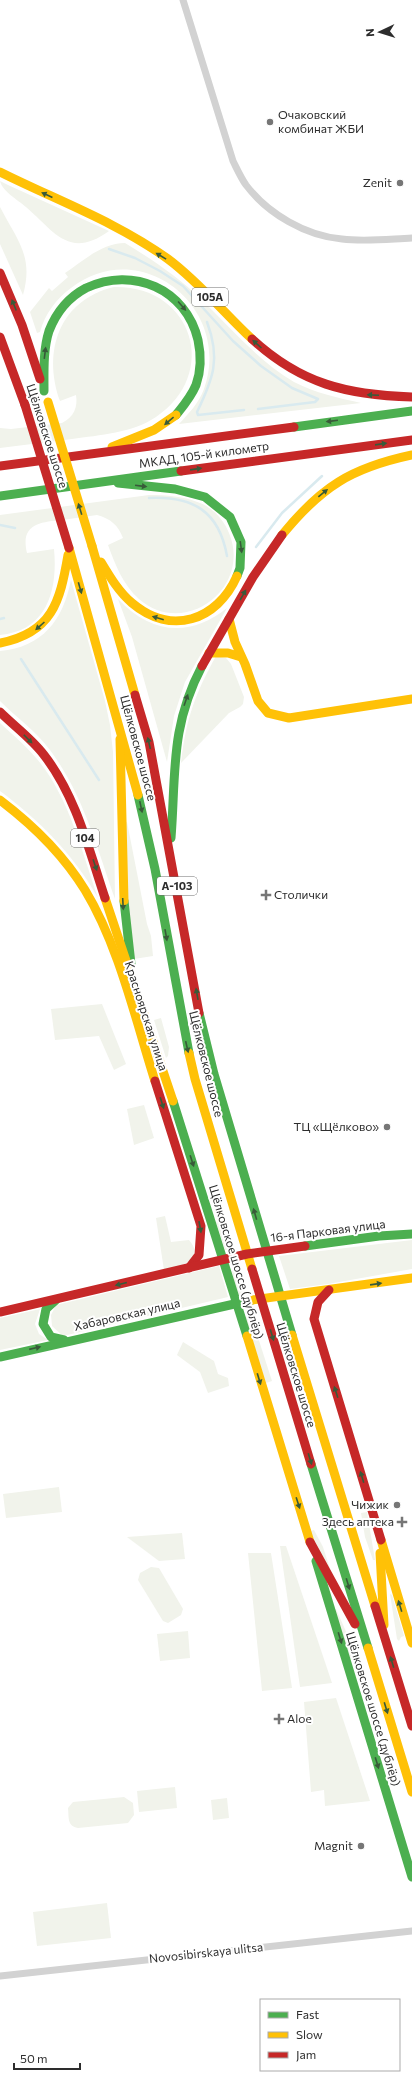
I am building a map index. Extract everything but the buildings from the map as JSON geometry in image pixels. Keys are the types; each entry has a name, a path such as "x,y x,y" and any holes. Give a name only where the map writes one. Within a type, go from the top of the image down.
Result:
{"main road":[{"name":"105A","path":"0,172 124,233 168,260 206,293 269,355 299,375 332,388 362,395 412,397"},
{"name":"Щёлковское шоссе","path":"0,273 22,325 48,402 149,742 207,1045 266,1251 412,1726"},
{"path":"44,391 43,362 50,327 58,313 69,300 82,290 97,283 113,279 129,279 145,282 160,288 174,297 185,309 194,323 199,339 201,355 200,371 196,387 188,401 177,414 161,427 140,438 98,452"},
{"name":"Щёлковское шоссе","path":"0,337 25,405 120,725 139,797 153,862 188,1049 260,1298 412,1792"},
{"path":"0,356 13,371"},
{"name":"МКАД, 105-й километр","path":"0,466 412,411"},
{"name":"МКАД, 105-й километр","path":"0,496 412,440"},
{"path":"170,850 174,811 174,762 181,717 192,685 209,653 268,555 292,522 310,503 330,487 356,471 389,460 412,455"},
{"path":"0,463 21,463"},
{"path":"92,548 110,577 134,605 145,613 172,621 199,617 212,611 232,591 238,578 241,565 242,551 237,531 226,513 216,503 204,496 190,491 102,481"},
{"path":"0,502 25,492"},
{"path":"0,643 19,640 28,635 41,625 52,613 60,593 69,549"},
{"path":"229,619 233,637 247,668 257,702 265,711 280,718 289,718 412,699"},
{"path":"209,653 228,653 241,657"},
{"name":"104","path":"0,712 44,754 72,804 135,985"},
{"path":"120,725 123,910 135,985"},
{"name":"Красноярская улица","path":"0,800 20,817 58,855 84,890 103,929 126,991 201,1226 202,1237 199,1256 197,1261 189,1268"},
{"name":"Щёлковское шоссе (дублёр)","path":"135,985 223,1260 412,1877"},
{"name":"16-я Парковая улица","path":"247,1254 412,1234"},
{"path":"0,1312 247,1254"},
{"path":"260,1298 412,1278"},
{"path":"329,1290 321,1296 317,1303 314,1319 412,1643"},
{"path":"60,1298 46,1309 43,1324 51,1337 70,1340"},
{"name":"Хабаровская улица","path":"0,1357 236,1302 260,1298"},
{"path":"377,1528 381,1564 384,1637"},
{"name":"Щёлковское шоссе (дублёр)","path":"312,1548 366,1642"}],"street":[{"path":"183,0 233,161 246,184 255,195 268,208 286,220 328,237 368,240 412,238"},
{"name":"Novosibirskaya ulitsa","path":"0,1976 412,1931"}],"shaded area":[{"path":"0,181 109,231 95,239 83,243 63,239 7,192 1,185"},
{"path":"0,207 18,239 25,259 26,281 23,295 0,244"},
{"path":"125,243 155,262 183,283 201,299 245,344 281,374 310,389 327,395 361,403 179,424 197,403 204,389 209,359 205,331 193,307 175,288 151,275 125,270 98,274 71,288 61,297 48,313 40,332 37,333 30,312 49,288 52,291 68,277 65,273 101,249 108,246"},
{"path":"114,287 141,290 163,300 179,316 189,335 192,356 188,378 176,399 156,417 137,427 94,436 0,448 0,428 11,429 62,423 70,418 76,408 76,395 60,401 55,382 53,364 55,346 60,330 68,315 80,303 95,294"},
{"path":"149,495 175,496 205,505 214,511 227,528 234,553 231,572 223,589 210,602 194,610 176,613 157,610 139,599 128,587 120,574 108,545 123,538 119,529 113,523 106,518 97,515 46,522 34,526 29,530 26,536 26,543 27,553 54,549 54,579 46,606 39,617 29,626 16,632 0,635 0,515"},
{"path":"71,580 105,701 110,725 113,752 115,899 88,822 72,785 62,767 45,743 0,701 0,651 28,644 49,629 63,607"},
{"path":"118,599 131,611 144,619 157,625 171,628 185,628 199,624 213,618 227,608 185,682 174,716 167,762 132,637"},
{"path":"216,656 226,658 231,664 244,697 243,704 229,713 181,763 192,707"},
{"path":"0,723 37,759 58,790 74,826 98,898 89,882 55,839 42,826 0,791"},
{"path":"127,822 147,924 151,936 153,956 134,959 129,935 125,823"},
{"path":"102,1004 126,1064 114,1070 99,1036 55,1040 51,1009"},
{"path":"161,1018 169,1047 168,1056 166,1058 154,1020"},
{"path":"144,1105 154,1138 134,1145 127,1109"},
{"path":"165,1216 171,1242 189,1240 194,1247 195,1253 193,1258 183,1265 164,1270 156,1218"},
{"path":"219,1220 224,1226 227,1234 229,1242 228,1250 225,1250 216,1222"},
{"path":"412,1240 412,1269 328,1284 290,1289 279,1256"},
{"path":"219,1266 228,1297 63,1336 52,1326 51,1315 56,1305"},
{"path":"232,1271 236,1271 238,1273 244,1287 244,1296 237,1298"},
{"path":"40,1309 35,1324 39,1334 48,1340 0,1350 0,1318"},
{"path":"245,1316 249,1318 254,1325 272,1381 266,1383"},
{"path":"183,1342 214,1361 218,1374 228,1378 229,1386 208,1393 200,1372 177,1355"},
{"path":"59,1487 62,1512 6,1518 3,1494"},
{"path":"367,1512 375,1560 373,1560 365,1537 361,1513"},
{"path":"314,1530 323,1547 331,1572 329,1573 310,1531"},
{"path":"182,1533 185,1559 159,1561 127,1537"},
{"path":"280,1546 286,1546 332,1683 300,1687"},
{"path":"248,1553 271,1553 292,1688 262,1691"},
{"path":"151,1567 159,1568 183,1609 181,1615 168,1623 163,1621 138,1580 140,1573"},
{"path":"390,1594 392,1595 404,1636 401,1637 399,1641 397,1639"},
{"path":"336,1609 357,1659 353,1660 348,1657 333,1610"},
{"path":"188,1631 190,1658 160,1661 157,1634"},
{"path":"336,1698 370,1801 325,1806 324,1790 311,1792 304,1702"},
{"path":"175,1787 177,1808 139,1812 137,1791"},
{"path":"124,1797 133,1803 134,1815 128,1823 78,1828 74,1827 70,1823 68,1808 73,1802"},
{"path":"227,1798 229,1818 213,1820 211,1800"},
{"path":"107,1903 111,1938 37,1946 33,1912"}],"waterway":[{"path":"109,249 135,258 160,271 183,286 233,341 261,366 292,388 318,399 315,402 258,409"},
{"path":"207,322 214,347 214,358 211,379 197,412 198,415 244,410"},
{"path":"256,547 282,513 322,476"},
{"path":"149,498 179,500 202,509 218,528 227,556"},
{"path":"0,525 15,528"},
{"path":"0,619 4,618"},
{"path":"21,659 99,780"}],"traffic: fast":[{"path":"44,391 44,361 47,338 52,324 64,306 74,296 86,288 104,282 122,280 139,281 170,295 182,307 192,322 198,340 200,351 198,380 190,397 176,415"},
{"path":"294,427 412,411"},
{"path":"0,496 181,471"},
{"path":"118,483 175,489 205,497 230,517 241,542 240,568 237,576"},
{"path":"171,838 176,750 179,730 184,709 202,666"},
{"path":"138,795 155,869 189,1053"},
{"path":"124,901 131,964"},
{"path":"199,1013 214,1074 292,1335"},
{"path":"173,1101 247,1336"},
{"path":"305,1246 379,1236 412,1234"},
{"path":"56,1300 46,1309 43,1324 51,1337 64,1340"},
{"path":"0,1357 252,1300"},
{"path":"311,1464 368,1648"},
{"path":"316,1561 412,1877"}],"traffic: slow":[{"path":"0,172 86,212 128,234 168,259 201,288 252,339"},
{"path":"48,402 92,546"},
{"path":"112,447 154,430 176,415"},
{"path":"282,535 310,504 339,482 354,473 371,466 412,455"},
{"path":"92,546 135,695"},
{"path":"69,548 138,795"},
{"path":"0,643 18,638 31,632 42,623 50,613 57,601 68,555"},
{"path":"101,562 111,579 132,603 147,613 162,619 177,621 192,619 205,613 218,604 237,576"},
{"path":"229,619 235,642 245,664 258,701 268,713 289,718 412,699"},
{"path":"209,653 228,653 241,657"},
{"path":"120,739 124,901"},
{"path":"0,800 47,841 67,864 85,890 97,912 117,958 155,1081"},
{"path":"105,898 173,1101"},
{"path":"189,1053 195,1079 252,1269"},
{"path":"252,1300 412,1278"},
{"path":"292,1335 375,1606"},
{"path":"247,1336 310,1542"},
{"path":"381,1540 412,1643"},
{"path":"380,1553 384,1625"},
{"path":"368,1648 412,1792"}],"traffic: jam":[{"path":"0,273 22,325 40,379"},
{"path":"0,337 25,405"},
{"path":"252,339 289,367 307,377 326,384 346,390 388,396 412,397"},
{"path":"25,405 69,548"},
{"path":"0,466 294,427"},
{"path":"181,471 412,440"},
{"path":"202,666 253,577 282,535"},
{"path":"135,695 149,742 199,1013"},
{"path":"0,712 39,749 65,788 87,842 105,898"},
{"path":"155,1081 201,1226 199,1255 189,1268"},
{"path":"0,1312 247,1254 305,1246"},
{"path":"252,1269 311,1464"},
{"path":"329,1290 318,1302 314,1319 381,1540"},
{"path":"310,1542 355,1624"},
{"path":"375,1606 412,1726"}],"place":[{"name":"Очаковский комбинат ЖБИ","path":"270,122"},
{"name":"Zenit","path":"400,183"},
{"name":"Столички","path":"266,895"},
{"name":"ТЦ «Щёлково»","path":"387,1127"},
{"name":"Чижик","path":"397,1505"},
{"name":"Здесь аптека","path":"402,1522"},
{"name":"Aloe","path":"279,1719"},
{"name":"Magnit","path":"361,1846"}]}
